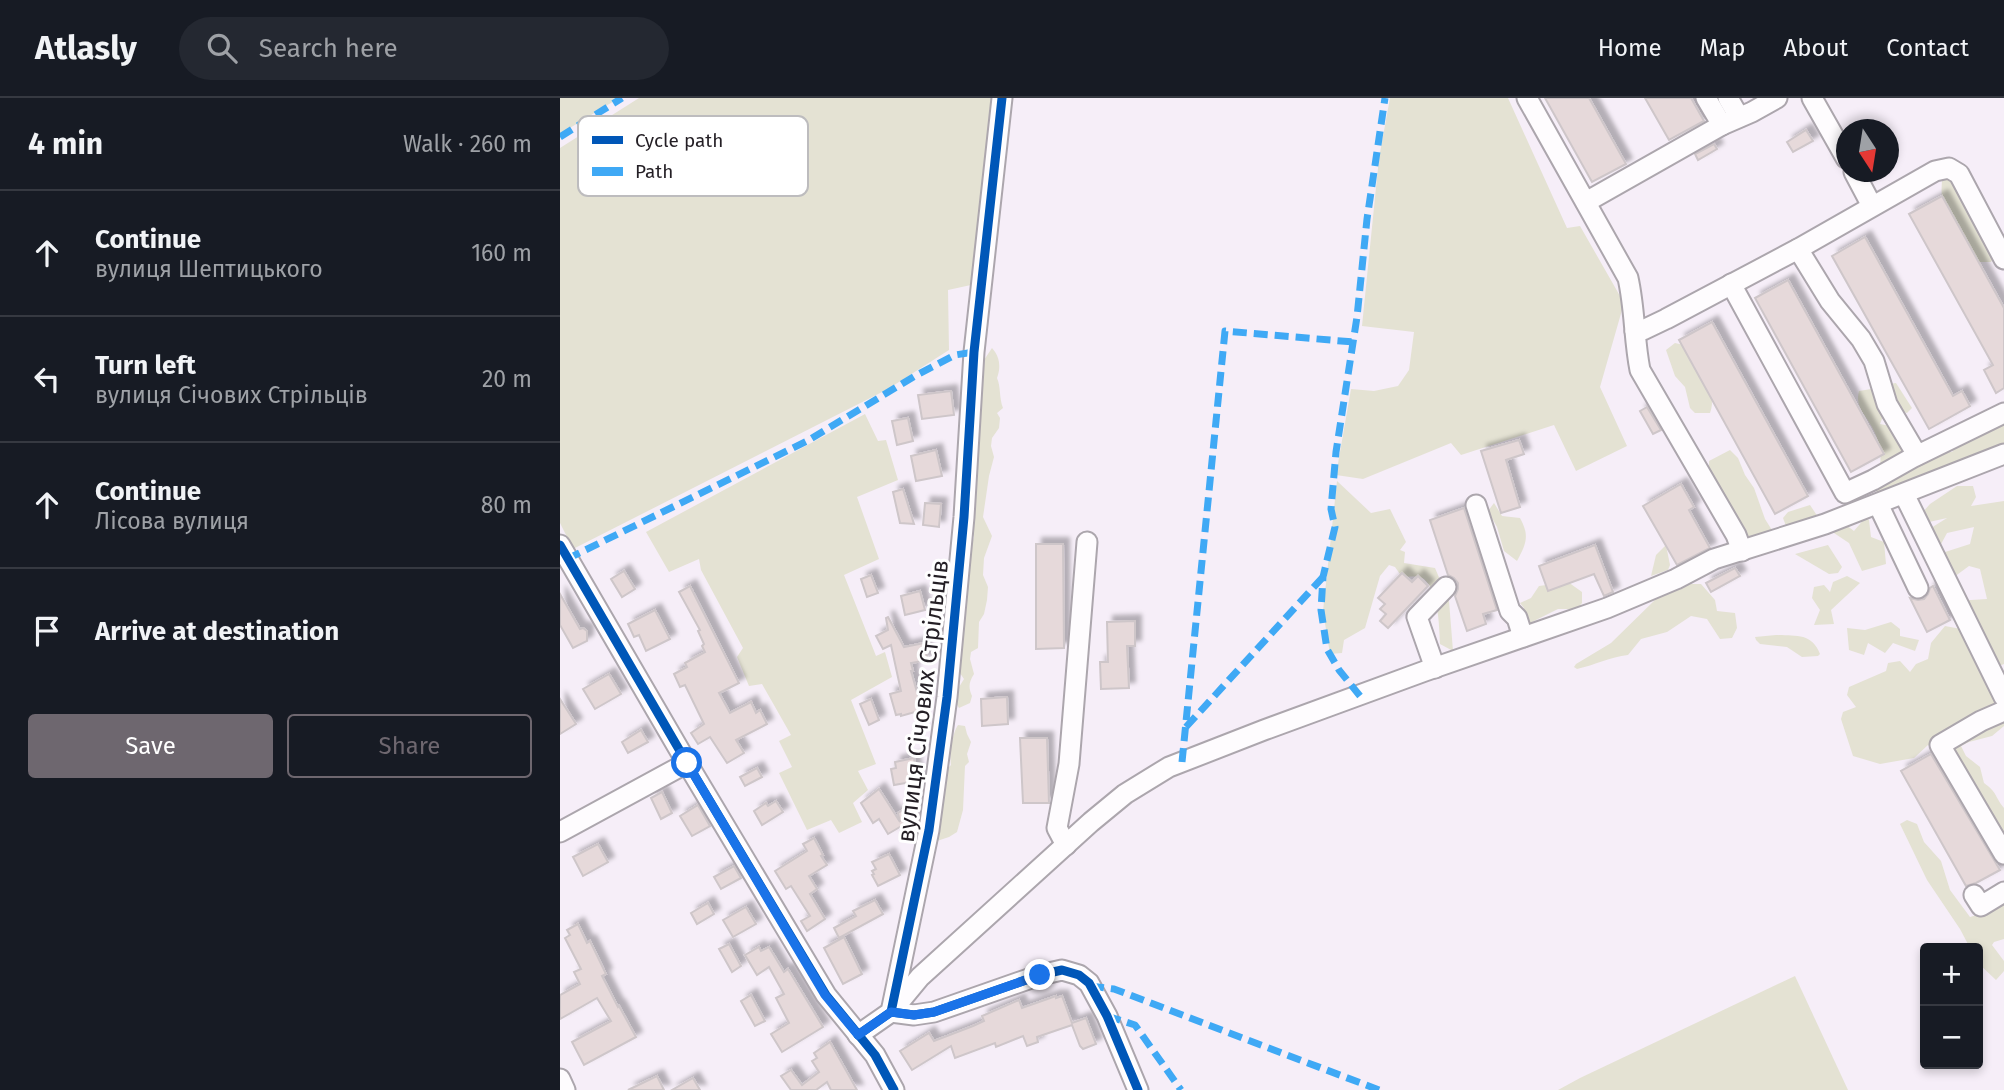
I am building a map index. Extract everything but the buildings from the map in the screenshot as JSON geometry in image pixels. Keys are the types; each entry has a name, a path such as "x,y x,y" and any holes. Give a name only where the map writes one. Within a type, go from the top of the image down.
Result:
{"street":[{"name":"вулиця Січових Стрільців","path":"891,1012 929,830 947,697 964,517 974,352 1002,98"},
{"path":"1527,98 1628,278 1640,370 1736,535 1742,551"},
{"path":"1706,98 1730,121"},
{"path":"1728,98 1730,121"},
{"path":"1586,202 1730,121 1777,98"},
{"path":"1811,98 1836,141"},
{"path":"1635,331 1666,319 1798,249 1935,171 1949,168 1959,174 2004,259"},
{"path":"1859,182 1872,206"},
{"path":"1798,249 1830,301 1861,339 1874,361 1887,404 1917,455"},
{"path":"1731,284 1845,493 2004,413"},
{"path":"858,1035 891,1012 920,977 1125,794 1169,767 1523,636 1608,608 1676,579 1714,559 1825,524 2004,454"},
{"path":"1904,494 2004,697"},
{"path":"1878,504 1918,588"},
{"path":"1476,505 1510,611 1517,618 1523,636"},
{"path":"1066,845 1057,828 1069,764 1087,542"},
{"path":"562,556 825,995 875,1055 894,1090"},
{"path":"1435,668 1417,617 1446,587"},
{"path":"2004,711 1940,745 2004,854"},
{"path":"560,832 687,763"},
{"path":"1974,895 1980,906 2004,892"},
{"path":"891,1012 914,1015 934,1012 1040,975 1062,970 1079,975 1088,983 1107,1016 1138,1090"},
{"path":"560,1079 565,1090"}],"shaded area":[{"path":"560,98 619,98 590,116 578,116 578,123 560,134"},
{"path":"639,98 991,98 971,285 948,290 949,350 888,389 573,549 560,523 560,148 578,137 578,196 808,196 808,116 611,116"},
{"path":"1390,98 1508,98 1567,228 1580,226 1624,303 1600,387 1627,446 1576,471 1554,425 1461,455 1451,443 1363,479 1336,475 1351,389 1374,391 1398,386 1409,370 1414,332 1362,326 1379,158"},
{"path":"1949,177 1958,187 1961,201 1976,216 1994,257 1991,262 1979,262 1952,223 1942,192 1942,179"},
{"path":"1675,343 1688,346 1706,379 1712,396 1710,413 1695,413 1690,408 1685,387 1675,376 1666,350"},
{"path":"992,348 999,362 997,378 1003,408 997,413 1000,418 999,428 992,438 994,457 983,517 992,536 984,558 983,575 988,587 987,600 979,622 978,648 971,652 974,674 970,685 972,696 970,703 959,708 956,692 964,679 960,673 959,657 963,641 961,628 966,614 965,586 969,579 967,559 974,537 970,524 975,508 973,497 982,372 984,360"},
{"path":"1896,383 1912,408 1907,413 1896,410 1889,384"},
{"path":"1871,389 1880,397 1885,411 1880,424 1890,426 1906,451 1880,466 1878,441 1858,402 1859,391"},
{"path":"865,414 878,441 886,440 898,480 857,497 879,559 844,575 876,656 885,652 892,677 851,700 876,764 858,771 868,790 853,803 862,822 839,833 831,820 807,830 779,773 792,767 779,741 791,735 762,684 749,686 737,657 743,648 701,570 699,559 669,572 646,532"},
{"path":"2004,416 2004,447 1875,496 1878,485 1924,452 1952,452 1957,445 1980,436 1987,422"},
{"path":"1730,450 1738,458 1754,488 1765,519 1775,535 1751,545 1732,523 1709,468 1709,461"},
{"path":"1337,481 1371,513 1390,509 1406,542 1400,550 1405,552 1404,563 1435,568 1449,601 1453,651 1440,644 1437,610 1429,585 1419,577 1402,577 1395,567 1389,565 1380,576 1365,628 1344,640 1342,653 1330,654 1323,611"},
{"path":"1957,486 1973,486 1976,497 1971,506 2004,501 2004,664 1999,666 1955,601 1987,599 1980,569 1969,566 1954,577 1942,553 1970,544 1974,527 1947,533 1940,546 1931,528 1947,518 1929,522 1924,520 1922,513 1930,504"},
{"path":"1494,503 1502,516 1520,518 1523,524 1526,540 1517,561 1504,551 1497,527 1488,511"},
{"path":"1810,505 1820,520 1805,533 1786,526 1783,518 1788,512"},
{"path":"1865,518 1869,520 1871,537 1884,542 1886,564 1862,571 1849,543 1831,531 1846,525 1854,531"},
{"path":"1666,545 1670,565 1668,570 1651,576 1656,555"},
{"path":"1828,545 1842,567 1838,573 1829,574 1795,554"},
{"path":"1847,576 1860,583 1831,610 1834,624 1814,625 1820,610 1812,598 1814,587 1824,585 1830,592 1833,582"},
{"path":"1568,582 1582,592 1582,603 1577,609 1558,609 1530,623 1524,619 1524,608 1520,603 1531,598 1539,586"},
{"path":"1691,584 1701,584 1715,600 1717,611 1735,613 1737,628 1732,638 1720,639 1707,619 1691,616 1667,632 1641,639 1628,655 1577,669 1574,667 1611,643 1658,597"},
{"path":"1891,622 1900,629 1900,636 1919,640 1915,651 1893,643 1885,653 1868,643 1864,655 1849,650 1847,628 1865,630"},
{"path":"1945,626 1961,629 2004,684 1997,713 1952,726 1955,734 1935,749 1928,745 1914,758 1880,764 1853,756 1841,719 1843,712 1856,707 1847,695 1849,687 1886,671 1888,663 1900,661 1910,672 1916,664 1928,659 1931,643"},
{"path":"1776,635 1808,639 1820,654 1802,657 1787,647 1760,644 1755,637"},
{"path":"1992,721 2004,723 2004,726 1992,736 1961,746 1966,756 1980,767 1984,783 1994,792 2004,808 2004,846 1948,745"},
{"path":"958,725 965,726 971,742 967,754 969,762 965,766 963,810 957,832 937,841 933,834 947,769 951,765 950,755"},
{"path":"1907,820 1917,824 1924,842 1941,861 1950,890 1970,917 2004,895 2004,939 1992,945 2004,961 2004,971 1996,980 1983,968 1983,943 1967,943 1927,880 1900,824"},
{"path":"1795,976 1848,1090 1558,1090 1580,1078"}],"marked path":[{"path":"593,116 622,98"},
{"path":"1360,696 1339,670 1327,649 1321,610 1323,577 1335,527 1331,509 1336,452 1357,317 1367,219 1385,98"},
{"path":"560,137 578,126"},
{"path":"1182,762 1225,331 1353,342"},
{"path":"567,559 807,441 955,355 974,352"},
{"path":"1186,727 1323,577"},
{"path":"1090,986 1114,989 1379,1090"},
{"path":"1107,1016 1135,1025 1181,1090"}],"cycle path":[{"path":"858,1035 891,1012 929,830 947,697 964,517 974,352 1002,98"},
{"path":"560,545 826,995 875,1055 894,1090"},
{"path":"891,1012 914,1015 934,1012 1040,975 1062,970 1079,975 1089,983 1107,1016 1138,1090"}],"route":[{"path":"687,763 825,995 858,1035 891,1012 914,1015 934,1012 1040,975"}]}
